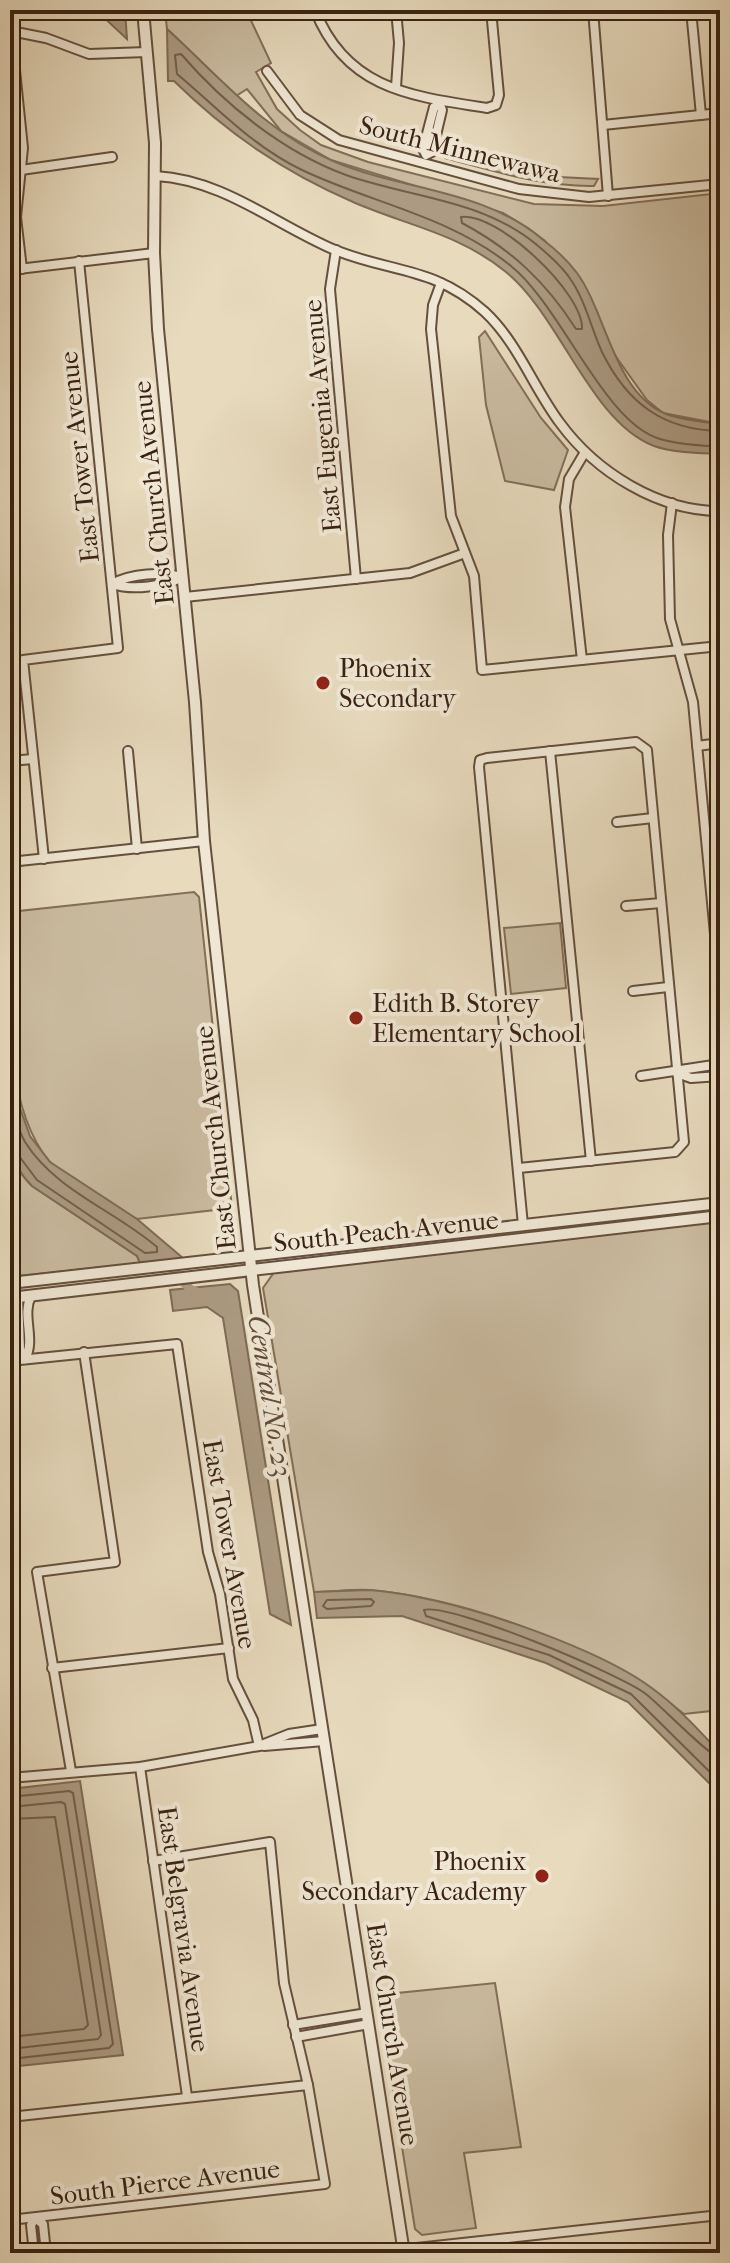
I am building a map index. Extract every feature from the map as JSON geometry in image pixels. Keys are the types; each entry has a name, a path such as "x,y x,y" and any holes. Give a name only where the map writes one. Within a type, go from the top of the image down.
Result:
{"street":[{"name":"East Church Avenue","path":"143,10 156,176 154,253 204,841 250,1262 285,1509 404,2251"},
{"path":"315,10 329,41 359,74 440,102 487,108 496,105 499,95 491,10"},
{"path":"396,10 399,43 396,87"},
{"path":"593,10 608,196"},
{"path":"691,10 701,115"},
{"path":"22,269 16,217 22,130 11,31 46,38 89,54 147,52"},
{"name":"South Minnewawa","path":"267,71 286,100 319,129 365,150 424,165 544,194 608,196 720,184"},
{"path":"424,165 426,155 423,149 434,107 440,102"},
{"path":"603,125 720,113"},
{"path":"21,170 112,157"},
{"path":"156,176 200,182 336,250 415,270 463,294 487,314 515,348 560,423 585,452 628,486 672,503 720,511"},
{"name":"East Eugenia Avenue","path":"336,250 330,289 356,579"},
{"path":"10,270 154,253"},
{"name":"East Tower Avenue","path":"33,759 23,660 118,648 79,261"},
{"path":"441,283 433,305 431,329 451,516 474,576 482,670 720,646"},
{"path":"582,660 565,507 569,479 585,452"},
{"path":"672,503 668,535 670,619 693,702 720,987"},
{"path":"10,523 11,549"},
{"path":"185,597 410,573 465,553"},
{"path":"112,584 124,588 170,583 183,577"},
{"path":"465,768 550,751 636,742 647,750 681,1148 675,1152 519,1168"},
{"path":"697,746 720,743"},
{"path":"128,751 137,849"},
{"path":"550,751 591,1161"},
{"path":"10,761 33,759 44,859"},
{"path":"480,764 523,1225"},
{"path":"617,822 653,818"},
{"path":"10,862 204,841"},
{"path":"626,906 661,903"},
{"path":"633,991 668,987"},
{"path":"641,1076 677,1073 689,1067 720,1064"},
{"path":"706,1065 703,1072 707,1077"},
{"path":"677,1073 691,1078 720,1076"},
{"name":"South Peach Avenue","path":"14,1298 190,1276 250,1262 475,1230 720,1203"},
{"name":"South Peach Avenue","path":"10,1283 182,1265 380,1254 720,1216"},
{"path":"380,1254 402,1247 466,1239 475,1230"},
{"path":"25,1359 20,1349 14,1298 31,1286 86,1280 102,1274"},
{"path":"25,1359 31,1348 27,1309 31,1296"},
{"name":"East Tower Avenue","path":"84,1352 177,1344 208,1552 220,1594 233,1679 253,1720 259,1746"},
{"path":"10,1361 84,1352 115,1562 37,1572 71,1771"},
{"path":"52,1668 229,1648"},
{"path":"259,1746 289,1734 322,1729"},
{"path":"10,1778 140,1767 259,1746 291,1746 324,1741"},
{"name":"East Belgravia Avenue","path":"140,1767 187,2096"},
{"path":"10,2117 308,2085 293,2025 276,1924 270,1842 153,1861"},
{"path":"293,2025 368,2018"},
{"path":"296,2037 368,2018"},
{"name":"South Pierce Avenue","path":"10,2220 325,2184 308,2085"},
{"path":"371,2253 720,2215"},
{"path":"34,2253 31,2225 35,2218 43,2224 46,2253"}],"shaded area":[{"path":"165,10 246,10 271,63 256,72 277,109 321,145 368,162 534,204 603,206 720,193 720,424 663,413 647,400 609,347 597,311 545,241 528,228 503,213 331,160 281,131 247,89 236,96 167,29"},
{"path":"442,148 559,177 598,179 594,186 537,181 445,158"},
{"path":"485,331 541,418 568,450 554,490 505,481 486,405 479,337"},
{"path":"194,892 199,897 232,1208 137,1219 68,1178 49,1161 33,1136 22,1108 11,1043 10,912"},
{"path":"560,923 566,988 511,994 504,928"},
{"path":"10,1160 32,1186 137,1256 140,1263 10,1277"},
{"path":"720,1220 720,1710 684,1714 616,1669 577,1649 493,1616 409,1595 369,1590 314,1592 263,1288 275,1271"},
{"path":"495,1983 521,2147 464,2153 476,2228 422,2235 415,2229 378,1995"}],"water":[{"path":"94,10 125,10 127,39 98,12"},
{"path":"167,29 244,102 309,149 360,171 468,200 518,222 542,239 561,255 587,289 613,350 634,389 648,404 666,414 720,424 720,454 662,448 632,433 612,415 594,392 526,291 488,259 451,239 328,190 280,165 236,135 174,81 168,81"},
{"path":"10,1080 30,1136 50,1162 137,1219 184,1259 140,1263 137,1256 32,1186 15,1163 11,1150"},
{"path":"230,1284 238,1291 291,1625 270,1614 223,1318 207,1307 173,1311 170,1290"},
{"path":"368,1590 435,1601 514,1623 590,1653 623,1670 668,1701 720,1753 720,1794 628,1702 546,1663 402,1616 317,1618 314,1592"},
{"path":"80,1781 123,2055 10,2067 10,1789"}],"waterway":[{"name":"Central No. 23","path":"164,1261 191,1290 200,1293"}],"place":[{"name":"Phoenix Secondary","path":"323,683"},
{"name":"Edith B. Storey Elementary School","path":"356,1018"},
{"name":"Phoenix Secondary Academy","path":"542,1876"}]}
